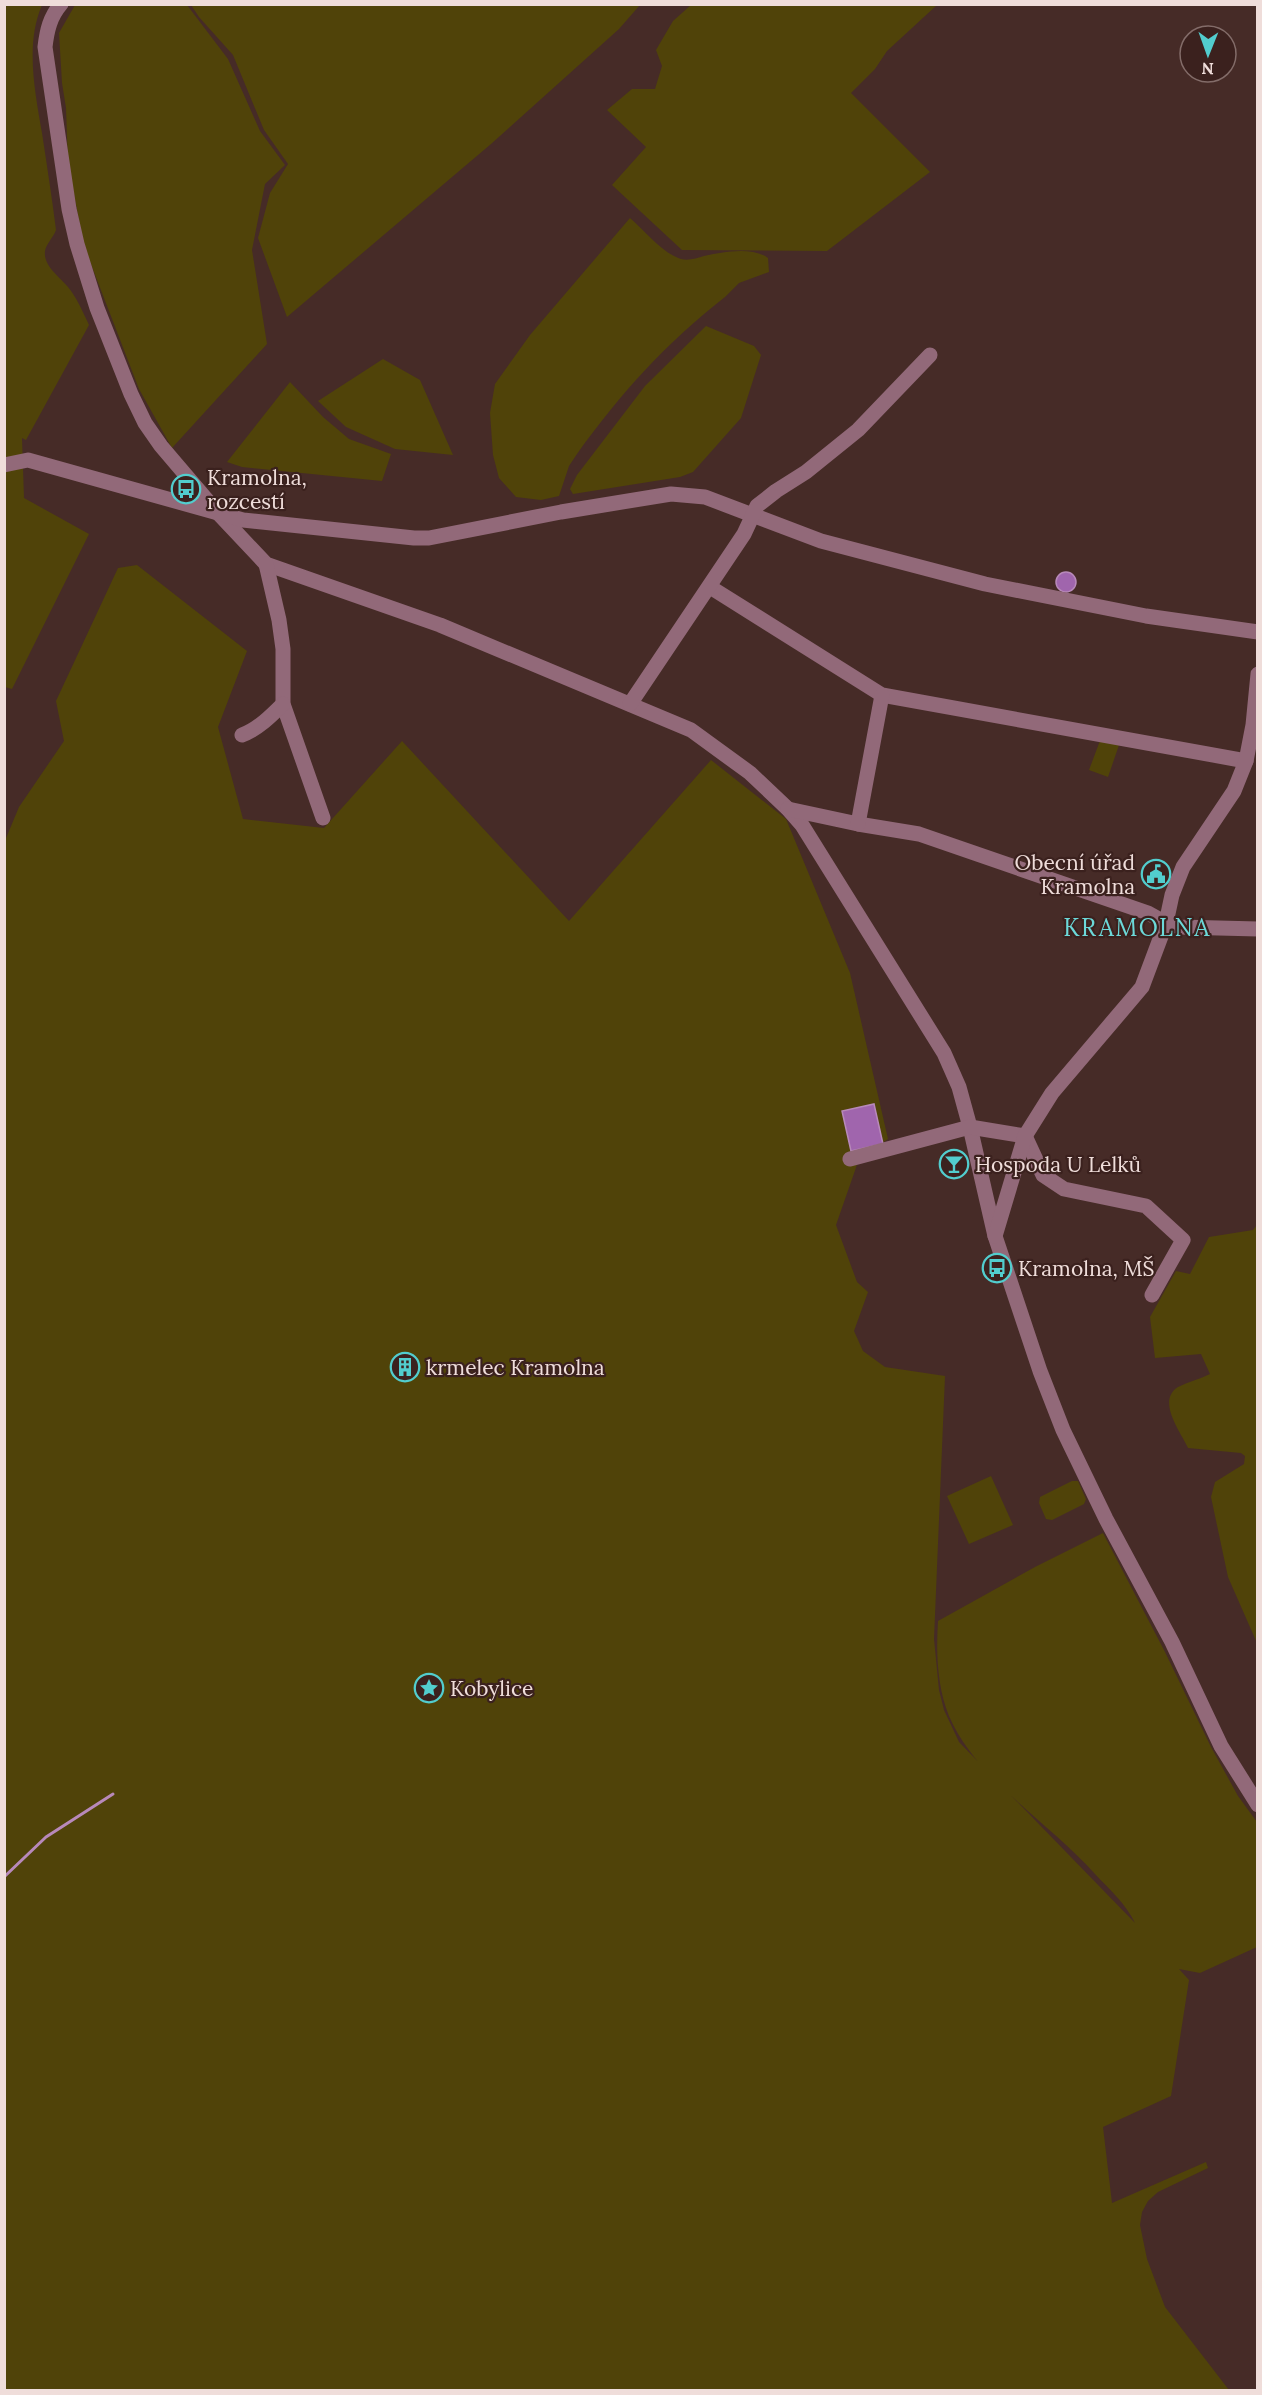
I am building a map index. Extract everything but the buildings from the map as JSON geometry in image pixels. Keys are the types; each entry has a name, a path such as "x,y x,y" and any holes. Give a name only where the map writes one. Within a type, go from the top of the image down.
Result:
{"street":[{"path":"61,4 53,13 45,47 69,209 80,254 97,308 145,423 161,446 219,514 266,564 440,625 691,730 750,773 802,825 944,1053 959,1087 995,1236 1040,1371 1063,1430 1106,1519 1172,1642 1221,1746 1257,1806"},
{"path":"630,704 710,587 754,515 757,506 806,472 858,430 930,355"},
{"path":"4,465 28,460 122,484 219,514 276,524 429,538 561,512 671,494 705,497 821,541 985,584 1146,616 1257,632"},
{"path":"266,564 283,649 283,704 323,818"},
{"path":"710,587 882,695 1246,760"},
{"path":"995,1236 1025,1136 1052,1093 1142,987 1166,923 1172,895 1183,867 1234,791 1246,760 1253,725 1257,674"},
{"path":"858,824 882,695"},
{"path":"242,735 266,721 283,704"},
{"path":"788,809 920,834 1148,913 1179,927 1257,929"},
{"path":"850,1159 970,1127 1025,1136"},
{"path":"1025,1136 1043,1175 1064,1189 1146,1206 1183,1240 1152,1295"}],"shaded area":[{"path":"5,5 42,5 34,36 33,68 56,230 46,248 45,256 49,266 68,287 80,305 89,325 26,440 22,438 24,498 89,534 12,689 5,687"},
{"path":"75,5 187,5 228,59 260,131 285,165 265,184 252,250 267,344 172,448 139,389 84,246 68,163 66,108 59,33"},
{"path":"191,5 640,5 619,29 491,144 287,317 258,238 270,193 288,164 264,130 233,55"},
{"path":"691,5 937,5 887,51 875,69 851,93 930,172 827,251 682,250 612,185 646,147 607,110 632,89 655,89 662,66 656,50 673,21"},
{"path":"630,218 660,247 681,259 728,252 754,252 768,258 769,272 739,283 683,332 645,370 577,454 569,466 559,496 541,500 516,497 499,478 493,455 490,413 495,384 530,335"},
{"path":"706,326 754,346 761,355 741,418 693,472 680,477 573,494 570,489 577,475 645,386"},
{"path":"383,359 420,380 453,455 395,449 346,427 318,401"},
{"path":"290,382 323,417 349,439 391,454 382,481 242,467 227,462"},
{"path":"137,565 247,651 218,727 243,819 324,828 402,741 569,921 711,760 786,819 850,973 888,1139 859,1159 836,1225 857,1282 868,1292 854,1331 863,1351 885,1367 945,1376 934,1639 939,1690 944,1710 959,1742 977,1760 961,1739 945,1705 938,1669 938,1621 1035,1567 1103,1533 1211,1747 1238,1796 1257,1822 1257,1947 1200,1973 1179,1969 1189,1980 1171,2096 1103,2127 1112,2203 1206,2162 1208,2168 1158,2192 1148,2201 1142,2212 1140,2225 1147,2259 1165,2307 1229,2390 5,2390 4,843 19,807 64,741 56,701 118,568","holes":["1010,1795 1077,1855 1117,1897 1135,1923"]},
{"path":"1066,572 1073,575 1076,582 1073,589 1066,592 1059,589 1056,582 1059,575"},
{"path":"1101,738 1119,745 1108,777 1089,770"},
{"path":"874,1104 883,1144 851,1151 842,1111"},
{"path":"1257,1225 1257,1643 1228,1577 1211,1497 1215,1482 1244,1464 1245,1456 1241,1453 1188,1448 1172,1417 1169,1400 1178,1387 1210,1374 1201,1354 1155,1358 1150,1317 1176,1271 1190,1274 1209,1237 1253,1230"},
{"path":"991,1476 1013,1525 969,1544 947,1496"},
{"path":"1072,1481 1078,1481 1086,1499 1084,1504 1052,1520 1046,1519 1039,1503 1040,1497"}],"waterway":[{"path":"4,1877 46,1837 113,1794"}],"place":[{"name":"Kramolna, rozcestí","path":"186,489"},
{"name":"Obecní úřad Kramolna","path":"1156,874"},
{"name":"Hospoda U Lelků","path":"954,1164"},
{"name":"Kramolna, MŠ","path":"997,1268"},
{"name":"krmelec Kramolna","path":"405,1367"},
{"name":"Kobylice","path":"429,1688"}],"district":[{"name":"KRAMOLNA","path":"1137,927"}]}
